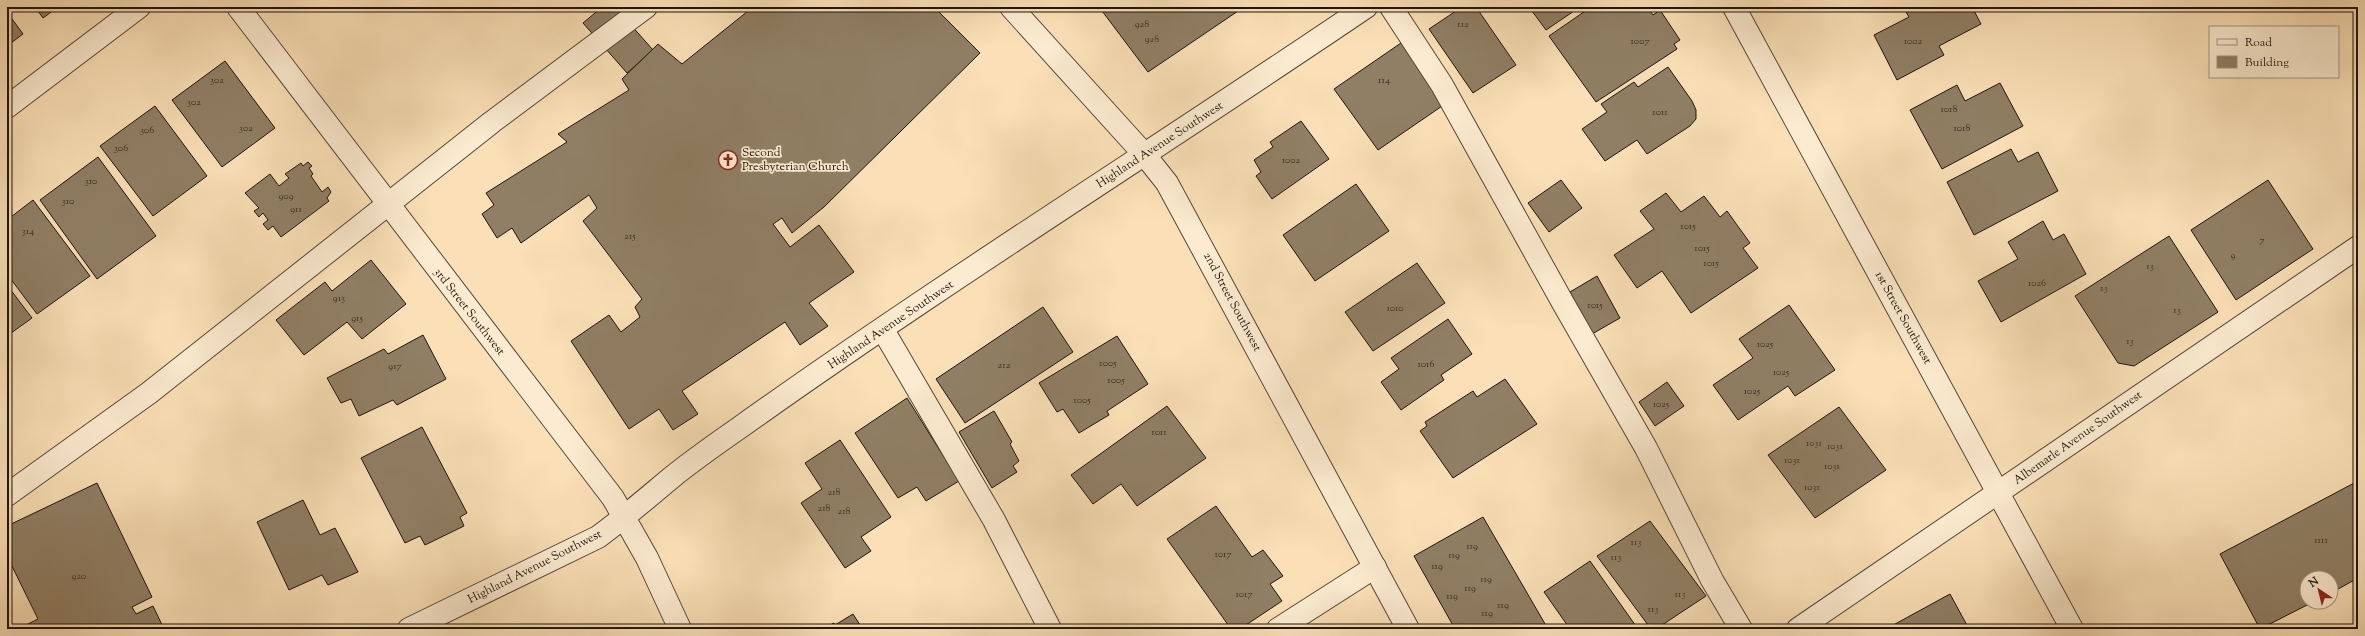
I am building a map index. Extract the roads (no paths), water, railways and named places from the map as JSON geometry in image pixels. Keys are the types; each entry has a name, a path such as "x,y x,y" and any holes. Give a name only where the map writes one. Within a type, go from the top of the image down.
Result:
{"street":[{"path":"7,107 139,7"},
{"name":"3rd Street Southwest","path":"238,7 387,205 612,498 625,517 647,558 680,629"},
{"path":"7,495 149,393 492,122 646,7"},
{"name":"2nd Street Southwest","path":"1011,7 1144,154 1167,183 1408,629"},
{"name":"Highland Avenue Southwest","path":"409,629 598,537 625,517 672,477 739,428 1144,154 1245,89 1366,7"},
{"path":"1391,7 1442,85 1563,303 1646,448 1712,580 1741,629"},
{"name":"1st Street Southwest","path":"1734,7 2072,629"},
{"name":"Albemarle Avenue Southwest","path":"1798,629 2358,247"},
{"path":"883,330 994,520 1050,629"},
{"path":"1278,629 1375,567"}],"place":[{"name":"Second Presbyterian Church","path":"728,160"}]}
